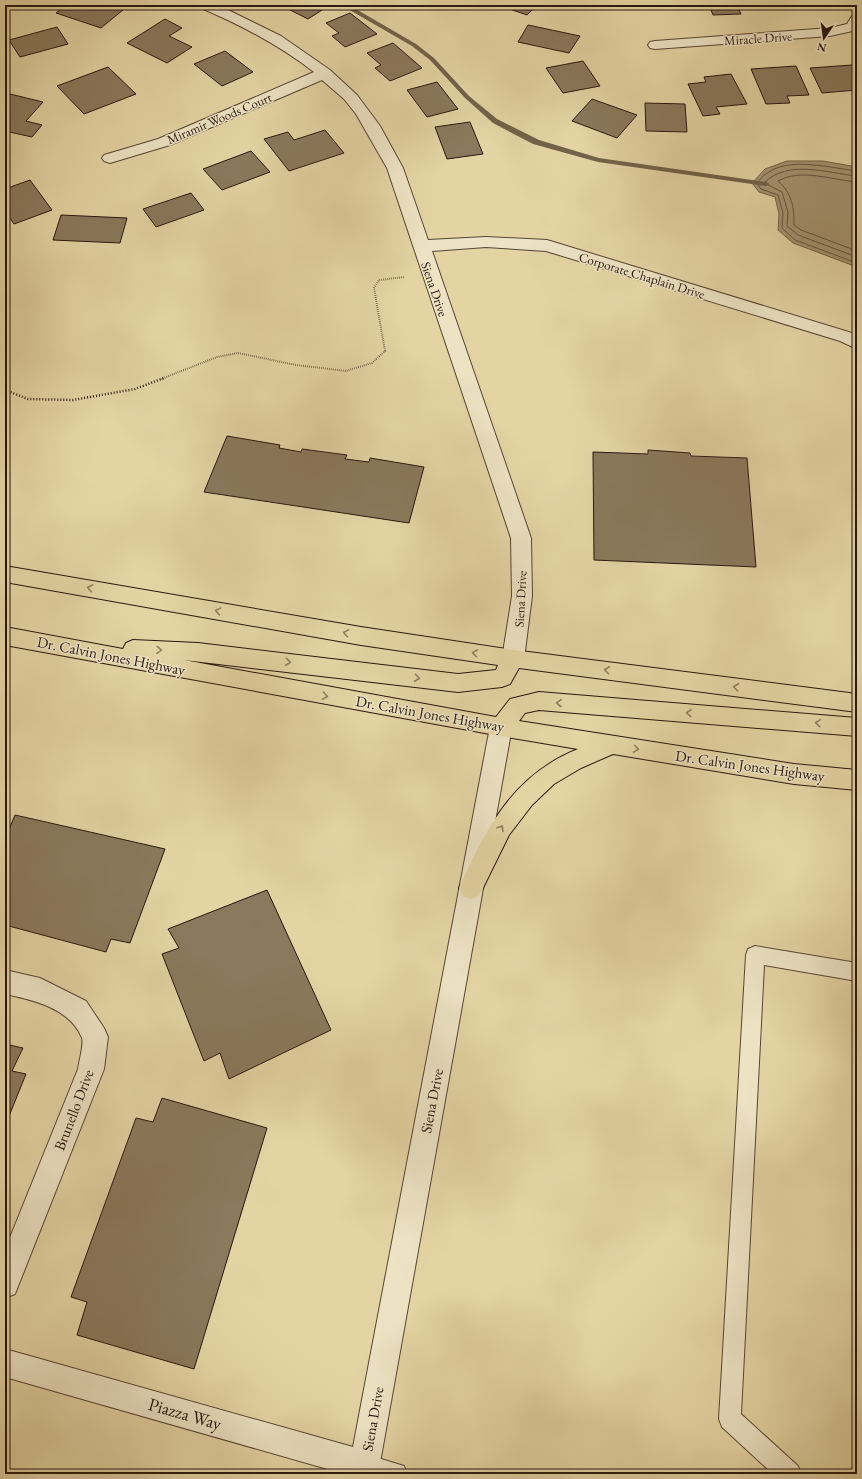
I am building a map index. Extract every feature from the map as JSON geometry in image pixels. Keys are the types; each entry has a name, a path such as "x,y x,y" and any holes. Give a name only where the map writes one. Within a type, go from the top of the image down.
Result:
{"highway":[{"path":"5,574 361,636 513,659 857,703"},
{"name":"Dr. Calvin Jones Highway","path":"5,636 501,727 794,774 857,780"},
{"path":"50,645 198,652 458,683 502,678 513,659"},
{"path":"501,727 518,705 539,702 857,727"},
{"path":"471,888 501,828 524,798 546,777 573,761 612,745"}],"street":[{"name":"Siena Drive","path":"206,5 234,17 283,44 325,73 355,101 374,129 395,168 521,538 522,596 513,659"},
{"name":"Miracle Drive","path":"655,45 830,32 853,27 857,19"},
{"name":"Miramir Woods Court","path":"110,158 164,142 325,73"},
{"name":"Corporate Chaplain Drive","path":"421,246 486,242 547,246 846,337 857,343"},
{"name":"Siena Drive","path":"364,1469 501,727"},
{"name":"Brunello Drive","path":"5,982 40,990 77,1009 95,1037 91,1069 5,1284"},
{"name":"Piazza Way","path":"5,1363 364,1469"}],"lane":[{"path":"790,1474 730,1419 755,955 857,972"},
{"path":"364,1469 396,1474"}],"path":[{"path":"5,390 28,399 73,400 135,389 217,357 238,353 296,365 346,371 372,363 385,350 374,288 379,280 407,277"}],"water":[{"path":"787,161 823,161 857,167 857,267 793,243 778,230 779,214 775,197 759,192 752,183 765,169"}],"building":[{"path":"66,5 129,5 101,28 56,13"},
{"path":"291,5 330,5 308,19 288,9 294,6"},
{"path":"537,5 527,15 501,6"},
{"path":"709,5 757,5 758,7 738,8 741,14 713,15"},
{"path":"350,13 377,34 345,47 332,36 339,33 326,23"},
{"path":"165,19 182,28 169,36 192,47 167,63 127,43"},
{"path":"528,25 580,36 569,53 518,42"},
{"path":"57,27 68,44 20,57 9,40"},
{"path":"393,43 422,68 390,81 375,68 381,65 367,53"},
{"path":"225,51 253,72 222,86 194,64"},
{"path":"583,61 600,86 563,93 546,68"},
{"path":"852,65 857,75 857,90 822,93 810,68"},
{"path":"796,66 809,95 787,96 790,103 766,104 751,69"},
{"path":"108,67 136,94 84,114 57,86"},
{"path":"731,74 747,104 716,107 720,114 703,116 688,84 706,82 704,77"},
{"path":"437,82 458,109 427,117 407,90"},
{"path":"10,94 43,102 26,121 42,125 32,137 5,131 5,100"},
{"path":"592,99 637,115 617,138 572,121"},
{"path":"645,103 685,104 687,132 646,131"},
{"path":"470,122 483,154 447,159 435,127"},
{"path":"325,130 344,153 289,171 264,139 288,132 294,140"},
{"path":"251,151 270,172 222,190 203,169"},
{"path":"30,180 52,210 14,224 5,211 5,189"},
{"path":"191,193 204,210 156,227 143,209"},
{"path":"61,215 127,218 120,243 53,240"},
{"path":"227,436 280,445 279,448 301,452 302,449 347,455 345,459 369,462 370,458 424,467 409,523 204,492"},
{"path":"648,450 690,453 691,456 747,458 756,567 594,560 593,452 648,454"},
{"path":"15,815 165,849 130,943 111,939 106,952 5,925 5,839"},
{"path":"267,890 331,1030 229,1079 220,1053 204,1061 162,954 179,948 168,929"},
{"path":"5,1044 23,1048 12,1071 26,1074 5,1126"},
{"path":"162,1098 267,1128 194,1369 77,1335 87,1302 71,1297 136,1118 153,1122"}],"waterway":[{"path":"344,5 414,45 432,59 467,97 495,121 536,142 598,160 766,184"}]}
